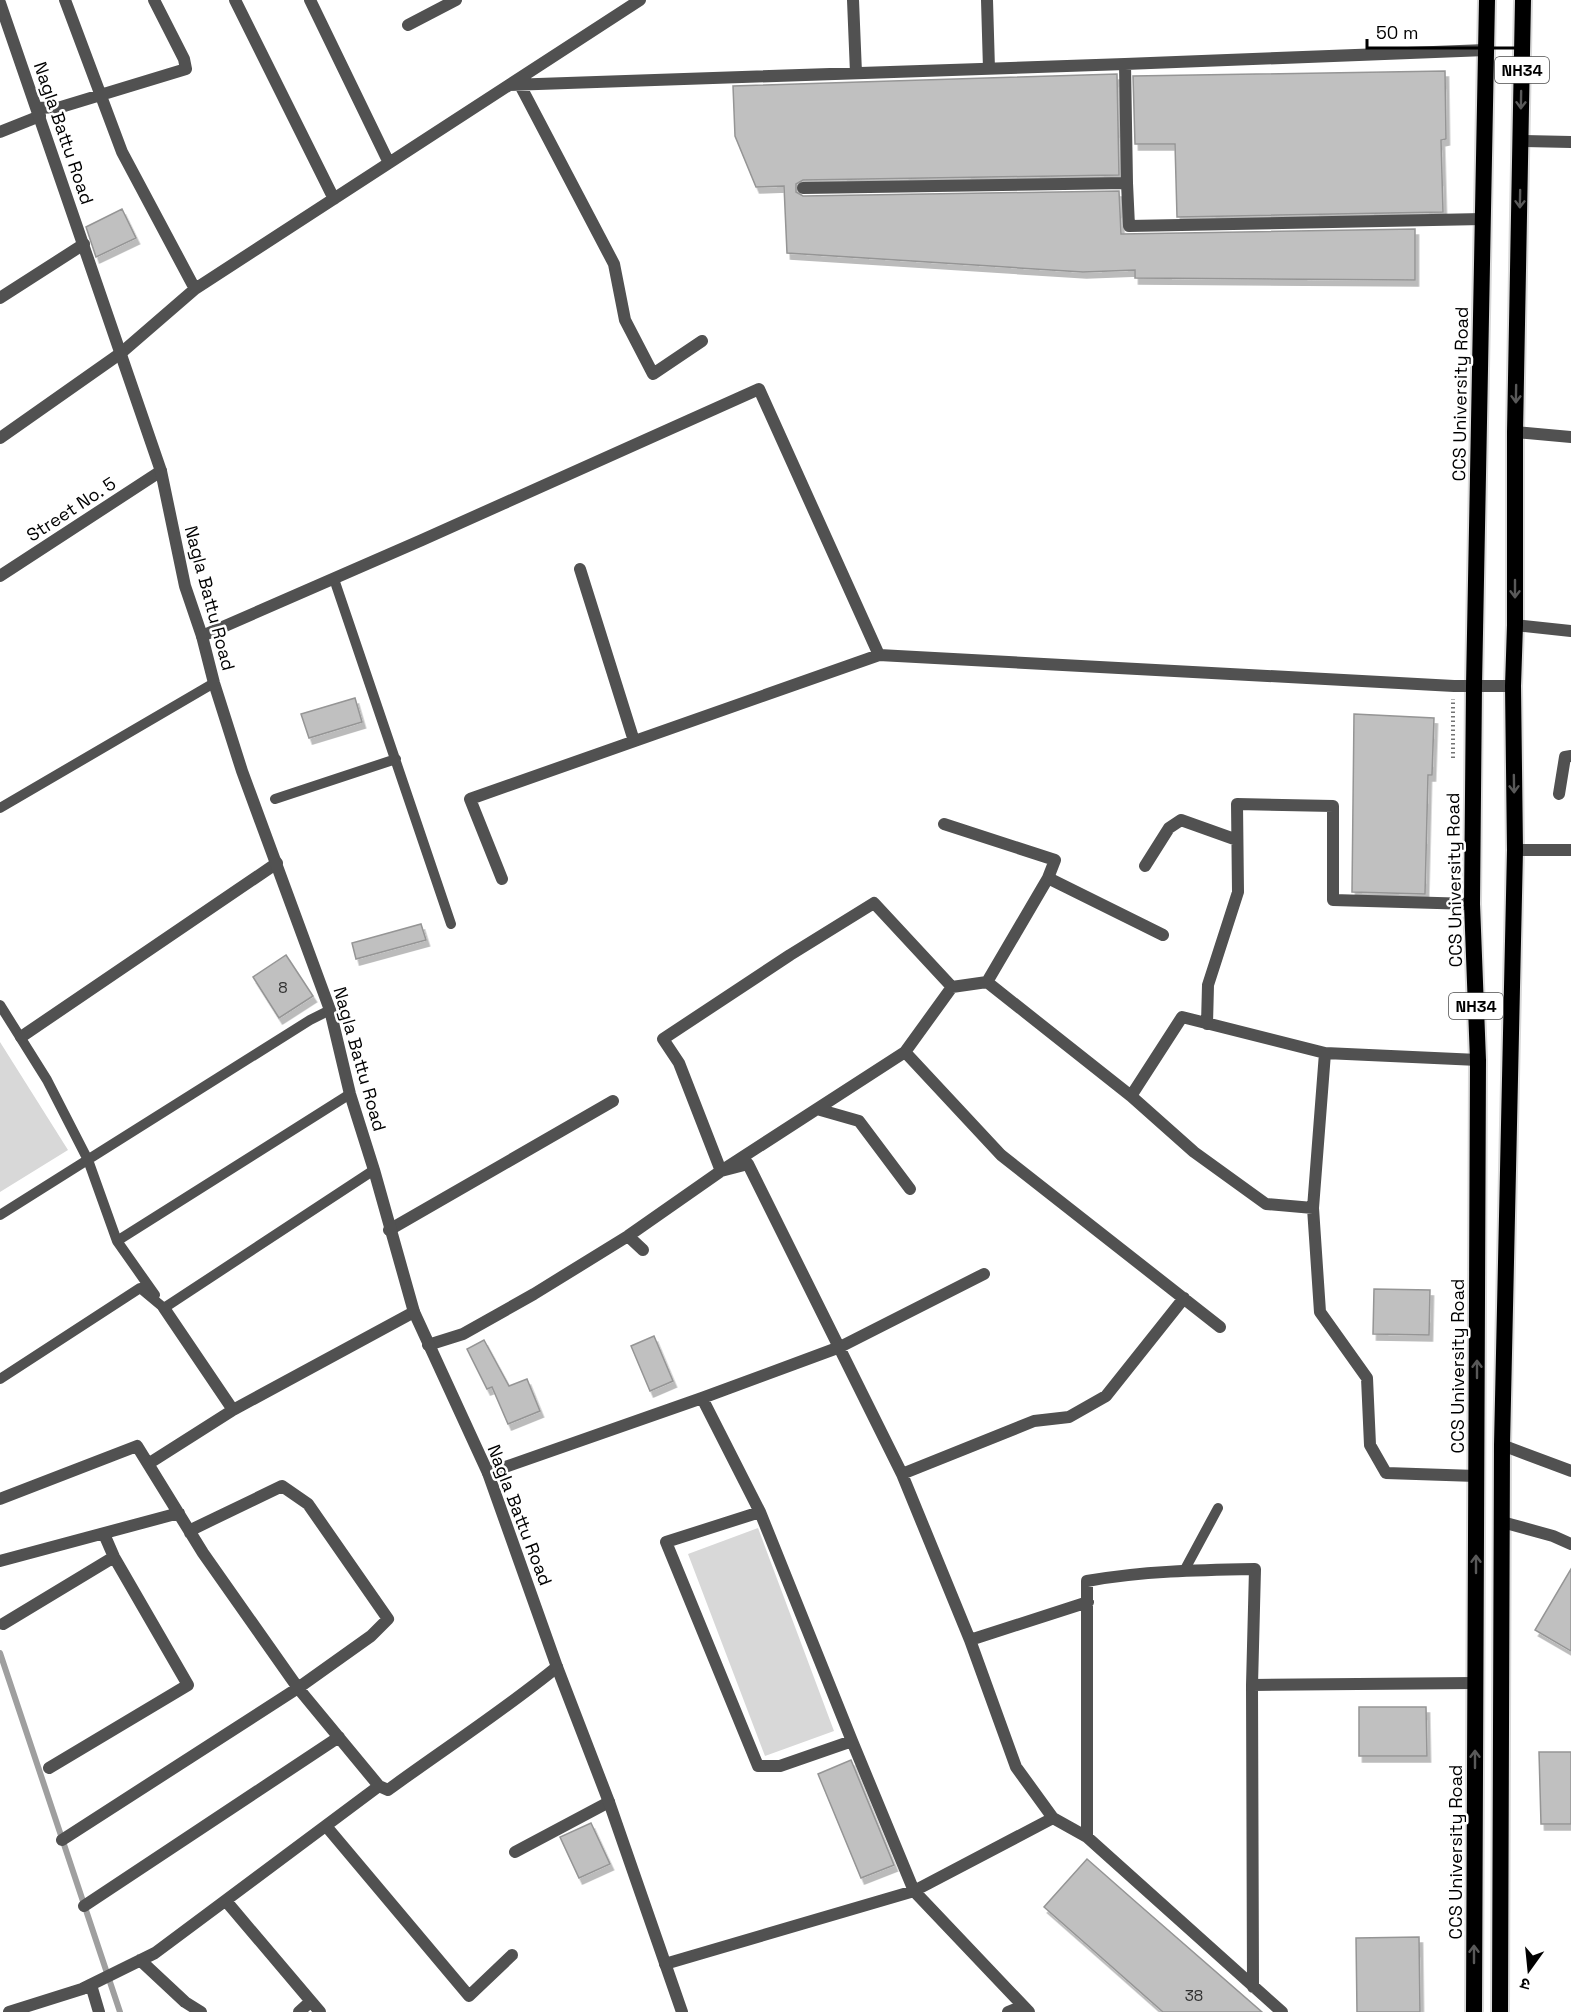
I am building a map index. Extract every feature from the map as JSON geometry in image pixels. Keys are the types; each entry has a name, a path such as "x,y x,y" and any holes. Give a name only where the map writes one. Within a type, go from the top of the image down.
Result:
{"highway":[{"name":"CCS University Road","path":"1474,2012 1478,1060 1472,904 1487,0"},
{"name":"NH34","path":"1500,2012 1502,1445 1515,850 1513,687 1515,432 1523,0"}],"street":[{"path":"65,0 122,152 195,289"},
{"path":"0,132 38,112 100,96 186,69 184,59 154,0"},
{"path":"236,0 334,199"},
{"path":"310,0 389,163"},
{"path":"408,25 456,0"},
{"path":"0,438 121,352 195,289 389,163 515,85 640,0"},
{"path":"853,0 856,74"},
{"path":"987,0 989,69"},
{"name":"Nagla Battu Road","path":"0,3 161,471 185,586 202,636 214,683 242,771 330,1010 350,1094 414,1312 488,1473 556,1667 609,1802 681,2012"},
{"path":"515,85 1486,50"},
{"path":"1125,64 1129,226 1484,219"},
{"path":"515,85 614,264 625,320 652,374 702,341"},
{"path":"1521,141 1571,142"},
{"path":"803,188 1127,183"},
{"path":"0,298 84,244"},
{"path":"202,636 759,389 879,656"},
{"path":"1515,432 1571,437"},
{"name":"Street No. 5","path":"0,576 161,471"},
{"path":"580,569 634,741"},
{"path":"1515,625 1571,631"},
{"path":"502,879 470,799 879,656 1513,687"},
{"path":"1559,794 1565,757 1571,756"},
{"path":"1207,1024 1208,985 1238,892 1237,804 1333,806 1333,900 1472,904"},
{"path":"1145,866 1169,828 1181,820 1237,840"},
{"path":"944,824 1055,860 1048,878 987,982"},
{"path":"1515,850 1571,850"},
{"path":"21,1037 277,863"},
{"path":"1048,878 1163,935"},
{"path":"721,1171 679,1063 663,1039 790,955 874,903 952,987"},
{"path":"428,1345 463,1334 534,1294 628,1236 721,1171 905,1053 952,987 987,982 1131,1096 1194,1152 1266,1204 1313,1208"},
{"path":"1131,1096 1182,1017 1325,1053 1478,1060"},
{"path":"905,1053 1001,1155 1220,1327"},
{"path":"1325,1053 1313,1208 1320,1312 1367,1378 1370,1445 1386,1473 1476,1476"},
{"path":"389,1230 613,1101"},
{"path":"817,1109 859,1121 910,1189"},
{"path":"721,1171 748,1164 840,1347 902,1474 970,1640 1016,1767 1053,1818 1087,1837 1282,2012"},
{"path":"628,1236 643,1250"},
{"path":"488,1473 840,1347 984,1274"},
{"path":"902,1474 1034,1421 1069,1417 1106,1396 1184,1298"},
{"path":"164,1308 233,1410"},
{"path":"148,1464 233,1410 414,1312"},
{"path":"702,1398 760,1512 914,1892 1026,2009"},
{"path":"1502,1445 1571,1471"},
{"path":"0,1499 137,1446 190,1533 298,1688 380,1786 388,1790 521,1696 556,1667"},
{"path":"62,1840 298,1688 371,1636 388,1619 308,1504 282,1486 195,1528 190,1533"},
{"path":"760,1512 666,1542 758,1767 780,1766 852,1741"},
{"path":"0,1561 179,1513"},
{"path":"1502,1522 1553,1536 1571,1544"},
{"path":"49,1768 188,1685 114,1557 104,1534"},
{"path":"3,1624 114,1557"},
{"path":"1087,1837 1087,1581 1115,1576 1184,1571 1255,1569 1252,1685 1253,1987"},
{"path":"970,1640 1088,1602"},
{"path":"1252,1685 1475,1683"},
{"path":"84,1906 339,1737"},
{"path":"9,2012 92,1984 155,1953 380,1786"},
{"path":"514,1852 609,1802"},
{"path":"666,1964 914,1892 1053,1818"},
{"path":"326,1826 469,1996 512,1955"},
{"path":"226,1901 320,2012"},
{"path":"135,1963 201,2012"},
{"path":"92,1984 99,2012"},
{"path":"299,2012 310,2002"},
{"path":"1008,2012 1026,2009"}],"lane":[{"path":"334,579 451,924"},
{"path":"0,808 214,683"},
{"path":"275,799 396,759"},
{"path":"0,1005 47,1080 88,1160 117,1241 164,1308"},
{"path":"0,1215 310,1020 330,1010"},
{"path":"117,1241 350,1094"},
{"path":"164,1308 374,1170"},
{"path":"0,1379 140,1288 164,1308"},
{"path":"1184,1571 1218,1508"}],"shaded area":[{"path":"0,1042 68,1150 0,1192"},
{"path":"758,1528 834,1731 765,1756 688,1554"}],"building":[{"path":"1445,71 1446,139 1441,140 1443,212 1177,217 1175,144 1135,144 1133,76"},
{"path":"1117,74 1119,175 803,180 796,184 796,192 803,196 1119,191 1121,234 1415,229 1415,280 1135,278 1135,270 1083,272 787,253 784,186 756,187 735,136 733,86"},
{"path":"122,209 136,238 96,257 86,227"},
{"path":"355,698 362,722 309,738 301,714"},
{"path":"1354,714 1434,718 1432,775 1428,775 1425,894 1352,892"},
{"path":"421,924 426,940 356,959 352,943"},
{"path":"286,955 313,996 279,1018 253,977"},
{"path":"1374,1289 1430,1290 1429,1335 1373,1334"},
{"path":"654,1336 673,1381 650,1391 631,1346"},
{"path":"484,1340 509,1386 527,1379 540,1411 508,1424 492,1387 487,1389 467,1349"},
{"path":"1571,1569 1571,1651 1535,1630"},
{"path":"1359,1707 1426,1707 1427,1756 1359,1756"},
{"path":"1539,1752 1571,1752 1571,1824 1541,1824"},
{"path":"851,1760 894,1865 861,1878 818,1774"},
{"path":"591,1823 610,1864 579,1878 560,1837"},
{"path":"1087,1859 1262,2012 1163,2012 1044,1907"},
{"path":"1419,1937 1420,2012 1357,2012 1356,1938"}],"waterway":[{"path":"0,1653 120,2012"}]}
